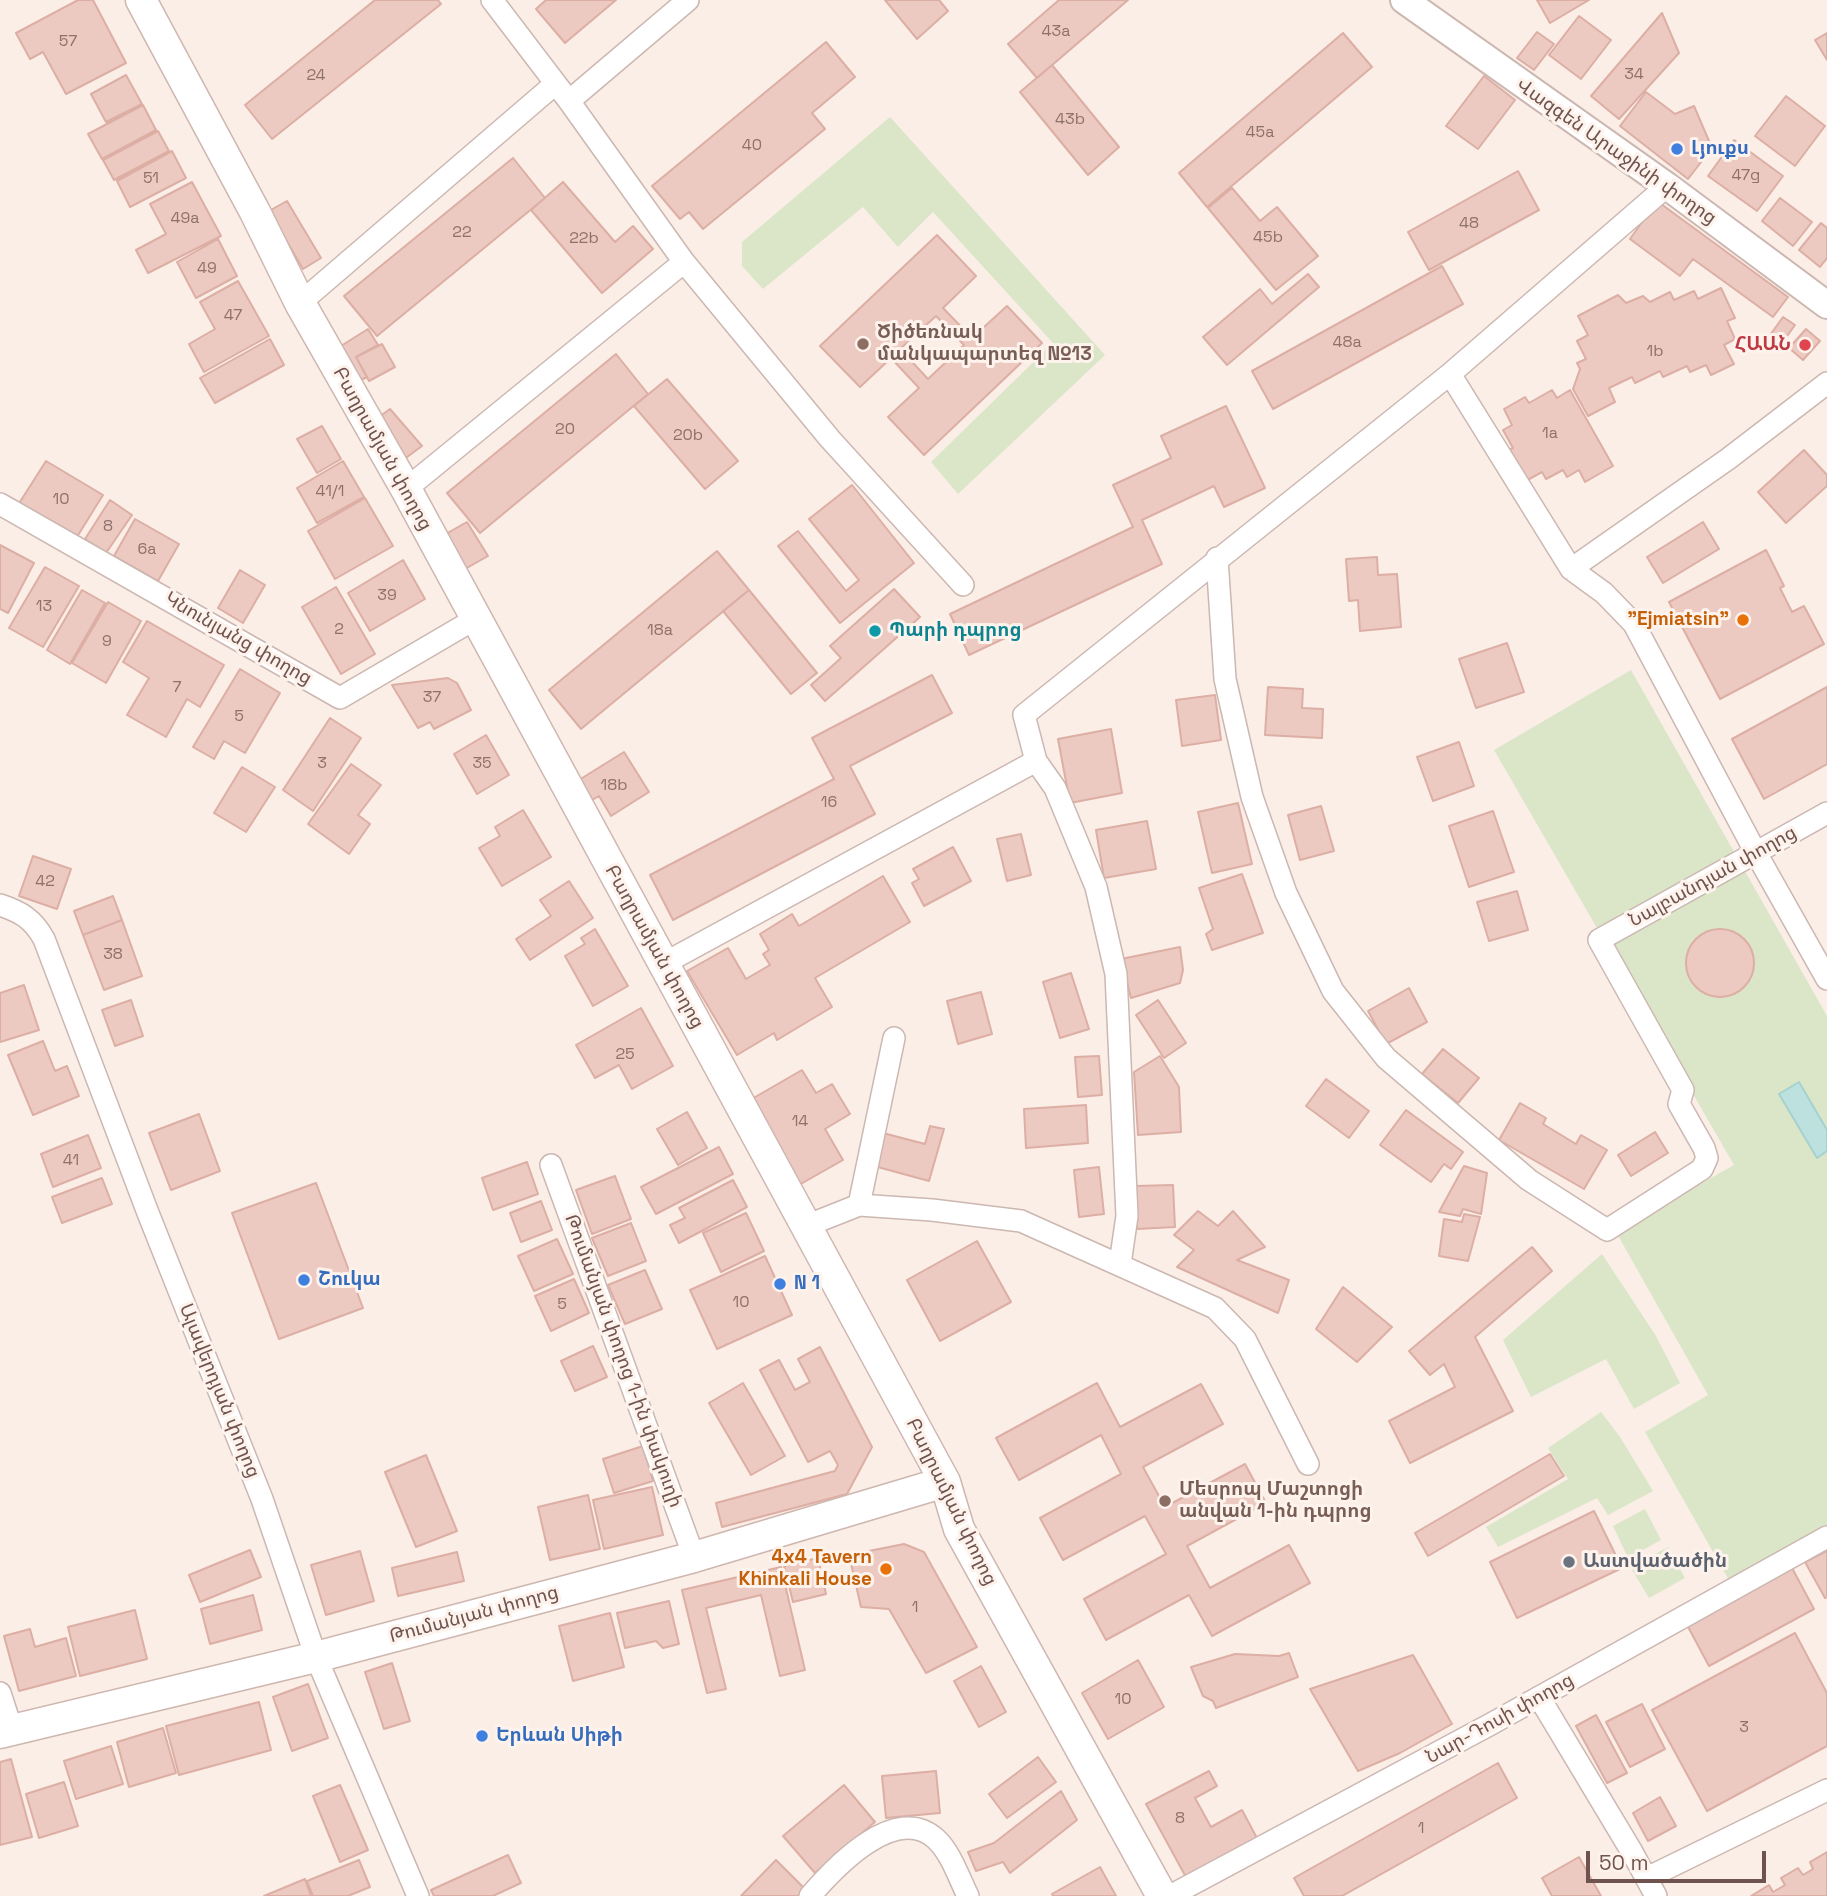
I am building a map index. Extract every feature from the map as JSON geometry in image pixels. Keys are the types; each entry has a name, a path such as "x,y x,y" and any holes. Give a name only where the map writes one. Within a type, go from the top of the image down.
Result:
{"main road":[{"name":"Բաղրամյան փողոց","path":"141,0 255,212 300,303 406,489 944,1482 959,1529 1162,1896"},
{"name":"Թումանյան փողոց","path":"6,1731 316,1657 694,1557 944,1482"}],"street":[{"path":"492,0 569,101 684,262 830,439 962,585"},
{"path":"569,101 688,0"},
{"name":"Վազգեն Արաջինի փողոց","path":"1404,0 1667,186 1827,304"},
{"path":"300,303 555,84"},
{"path":"1119,1264 1127,1216 1116,974 1096,887 1055,788 1036,761 1024,715 1450,374 1667,186"},
{"path":"406,489 684,262"},
{"path":"1450,374 1571,569 1604,593 1634,624 1756,853 1827,979"},
{"path":"1571,569 1728,459 1827,383"},
{"name":"Կնունյանց փողոց","path":"0,504 340,698 475,619"},
{"name":"Նալբանդյան փողոց","path":"1217,558 1225,679 1252,797 1286,893 1333,991 1386,1058 1529,1180 1607,1230 1706,1164 1705,1150 1678,1104 1683,1090 1599,940 1827,813"},
{"path":"663,964 1036,761"},
{"name":"Ալավերդյան փողոց","path":"0,905 23,913 36,925 44,939 148,1213 262,1499 316,1657 418,1896"},
{"path":"859,1205 894,1038"},
{"name":"Թումանյան փողոց 1-ին փակուղի","path":"551,1165 694,1557"},
{"path":"806,1226 859,1205 932,1210 1021,1221 1215,1308 1245,1339 1308,1464"},
{"name":"Նար-Դոսի փողոց","path":"1170,1896 1539,1697 1827,1537"},
{"path":"0,1693 6,1731"},
{"path":"1539,1697 1652,1887 1827,1790"},
{"path":"810,1896 846,1858 871,1841 902,1827 928,1833 937,1840 968,1896"}],"green space":[{"path":"890,117 1105,355 958,494 931,462 1053,343 933,212 898,247 863,207 763,289 742,266 742,242"},
{"path":"1631,670 1827,1016 1827,1525 1729,1580 1645,1432 1708,1395 1616,1232 1734,1165 1494,750"},
{"path":"1602,1254 1656,1336 1680,1383 1634,1409 1606,1359 1531,1397 1503,1340"},
{"path":"1601,1412 1620,1437 1653,1491 1608,1515 1597,1498 1498,1547 1486,1527 1568,1479 1548,1448"},
{"path":"1645,1509 1661,1540 1628,1558 1613,1526"},
{"path":"1668,1547 1685,1578 1649,1598 1631,1568"}],"water":[{"path":"1799,1082 1827,1130 1827,1151 1817,1158 1779,1094"}],"building":[{"path":"78,0 93,0 126,63 66,94 43,52 30,59 16,33"},
{"path":"375,0 438,0 441,4 272,139 245,105"},
{"path":"546,0 616,0 565,43 536,9"},
{"path":"885,0 939,0 948,11 917,39"},
{"path":"1059,0 1128,0 1037,78 1008,44"},
{"path":"1537,0 1589,0 1550,23"},
{"path":"1662,13 1679,53 1619,119 1591,96"},
{"path":"1579,16 1611,40 1581,79 1549,55"},
{"path":"1537,32 1554,44 1534,70 1517,58"},
{"path":"1343,33 1372,67 1207,207 1179,173"},
{"path":"1827,33 1827,60 1815,40"},
{"path":"826,42 855,77 812,113 825,129 703,229 689,212 680,219 652,186"},
{"path":"1052,65 1119,147 1088,175 1020,92"},
{"path":"126,75 142,104 106,122 91,94"},
{"path":"1484,76 1515,100 1478,149 1446,126"},
{"path":"1646,92 1675,114 1694,106 1712,148 1688,179 1620,126"},
{"path":"1786,96 1825,126 1795,166 1755,136"},
{"path":"143,105 156,130 102,159 88,134"},
{"path":"158,131 169,151 114,180 103,160"},
{"path":"1734,140 1783,176 1757,211 1708,176"},
{"path":"172,151 186,178 130,207 117,181"},
{"path":"513,158 545,198 377,336 344,296"},
{"path":"1518,171 1539,210 1429,270 1408,232"},
{"path":"192,182 221,236 148,273 136,250 166,234 150,204"},
{"path":"563,182 615,242 633,226 653,249 602,293 531,210"},
{"path":"1232,188 1260,221 1277,207 1318,256 1276,290 1208,208"},
{"path":"1780,198 1812,222 1793,246 1762,221"},
{"path":"287,201 321,258 303,269 269,211"},
{"path":"1657,201 1788,297 1773,317 1693,259 1680,276 1630,239"},
{"path":"1821,223 1827,228 1827,258 1820,267 1799,250"},
{"name":"Ծիծեռնակ մանկապարտեզ №13","path":"937,235 976,276 943,308 972,338 1007,306 1042,343 924,455 888,417 919,388 891,358 860,387 820,346","holes":["936,316 964,345 928,379 900,349"]},
{"path":"218,239 237,276 196,298 177,262"},
{"path":"1442,266 1463,304 1273,409 1252,371"},
{"path":"1308,274 1319,287 1227,365 1203,337 1260,289 1272,304"},
{"path":"238,281 269,336 204,372 189,344 215,329 200,302"},
{"path":"1721,288 1735,318 1727,321 1735,339 1724,345 1734,364 1711,375 1706,365 1690,372 1687,366 1663,377 1660,371 1635,383 1632,377 1609,388 1615,402 1588,416 1573,389 1580,369 1577,363 1586,359 1577,341 1588,335 1578,316 1618,295 1626,303 1643,296 1650,302 1670,292 1674,300 1694,291 1698,299"},
{"path":"1783,317 1795,325 1780,346 1768,338"},
{"path":"368,329 378,345 356,357 367,377 352,385 333,351"},
{"name":"ՀԱԱՆ","path":"1806,329 1820,341 1803,360 1789,348"},
{"path":"270,339 284,365 215,403 200,378"},
{"path":"382,344 395,367 369,381 356,357"},
{"path":"616,354 648,394 480,533 447,493"},
{"path":"667,379 738,461 705,489 634,406"},
{"path":"1552,390 1557,398 1570,390 1613,466 1585,482 1579,470 1567,477 1563,470 1546,479 1542,472 1522,483 1505,452 1513,448 1503,430 1512,425 1504,409 1525,397 1529,403"},
{"path":"1226,406 1265,488 1224,507 1214,486 1142,520 1162,564 969,655 950,614 1133,527 1113,485 1171,458 1161,436"},
{"path":"390,409 422,446 403,460 379,417"},
{"path":"322,426 341,459 317,473 297,439"},
{"path":"1804,450 1827,475 1827,486 1786,523 1758,492"},
{"path":"46,461 103,495 75,540 18,505"},
{"path":"343,461 364,497 317,523 297,488"},
{"path":"852,485 914,563 840,623 778,546 798,531 846,591 859,580 809,519"},
{"path":"365,498 393,546 335,579 308,531"},
{"path":"110,500 132,515 106,553 85,539"},
{"path":"135,519 179,544 158,581 114,556"},
{"path":"467,522 488,556 465,569 444,535"},
{"path":"1703,522 1719,549 1663,583 1647,557"},
{"path":"0,545 34,563 8,613 0,609"},
{"path":"1766,550 1784,586 1780,588 1792,612 1804,606 1824,644 1720,699 1669,602"},
{"path":"717,551 749,590 581,729 549,690"},
{"path":"1377,557 1378,575 1397,574 1401,627 1360,631 1358,600 1349,601 1346,559"},
{"path":"403,560 425,599 370,631 348,593"},
{"path":"45,567 79,586 43,647 9,628"},
{"path":"240,570 265,585 243,623 218,608"},
{"path":"336,587 375,654 341,674 302,607"},
{"name":"Պարի դպրոց","path":"894,589 920,617 825,701 811,685 841,658 830,646"},
{"path":"82,590 105,603 70,664 47,650"},
{"path":"749,590 817,673 791,694 723,611"},
{"path":"108,602 141,621 106,683 72,663"},
{"path":"147,621 224,665 200,707 187,699 166,737 127,715 149,678 123,662"},
{"path":"1507,643 1524,692 1476,708 1459,659"},
{"path":"240,669 280,693 245,753 224,741 214,759 193,747"},
{"path":"932,675 952,713 850,766 875,814 673,920 650,875 834,779 812,738"},
{"path":"448,678 457,683 471,710 434,729 430,722 418,728 392,685"},
{"path":"1268,687 1303,689 1302,708 1323,709 1322,738 1265,735"},
{"path":"1827,687 1827,764 1764,799 1732,739"},
{"path":"1215,695 1221,740 1182,746 1176,700"},
{"path":"330,718 361,738 313,811 283,790"},
{"path":"1111,729 1122,793 1070,803 1058,739"},
{"path":"486,735 509,775 477,794 454,754"},
{"path":"1459,742 1474,786 1433,801 1417,757"},
{"path":"624,752 649,792 611,816 599,796 592,800 579,780"},
{"path":"351,764 381,785 358,815 370,824 349,854 308,824"},
{"path":"242,767 275,787 246,832 214,813"},
{"path":"1238,803 1252,864 1212,873 1198,812"},
{"path":"1321,806 1334,851 1300,860 1288,815"},
{"path":"523,810 551,857 502,886 479,848 500,836 495,827"},
{"path":"1493,811 1514,872 1469,887 1449,826"},
{"path":"1147,821 1156,869 1104,878 1096,830"},
{"path":"1021,834 1031,875 1007,881 997,839"},
{"path":"953,847 971,881 924,906 912,883 919,879 913,869"},
{"path":"33,856 71,869 57,909 19,896"},
{"path":"1242,874 1263,933 1212,950 1206,934 1213,929 1199,888"},
{"path":"883,876 910,922 815,978 832,1007 777,1040 774,1033 737,1055 687,971 728,948 746,979 770,965 763,954 769,950 760,934 792,914 799,926"},
{"path":"569,881 593,918 530,960 516,939 551,916 540,900"},
{"path":"1517,891 1528,930 1489,941 1477,902"},
{"path":"113,896 122,920 83,935 74,911"},
{"path":"122,920 142,976 104,990 83,935"},
{"path":"595,929 628,986 593,1006 565,956 585,944 581,938"},
{"path":"1720,929 1733,931 1744,939 1752,950 1752,976 1744,987 1733,995 1720,997 1707,995 1696,987 1688,976 1686,963 1688,950 1696,939 1707,931"},
{"path":"1180,947 1183,970 1180,983 1131,998 1121,959"},
{"path":"1071,973 1089,1029 1060,1038 1043,982"},
{"path":"24,985 39,1030 0,1042 0,993"},
{"path":"1409,988 1427,1022 1386,1044 1368,1011"},
{"path":"981,992 992,1034 958,1044 947,1001"},
{"path":"131,1000 143,1036 115,1046 102,1010"},
{"path":"1158,1000 1186,1043 1164,1058 1136,1015"},
{"path":"641,1008 673,1066 632,1089 619,1065 595,1078 576,1045"},
{"path":"43,1041 55,1071 67,1066 79,1096 33,1115 8,1055"},
{"path":"1443,1049 1479,1078 1458,1103 1422,1074"},
{"path":"1099,1056 1102,1095 1078,1097 1075,1057"},
{"path":"1160,1056 1179,1087 1181,1132 1138,1135 1134,1072"},
{"path":"802,1070 816,1093 832,1084 850,1114 825,1129 843,1160 799,1185 750,1100"},
{"path":"1326,1079 1369,1111 1349,1138 1306,1106"},
{"path":"1520,1103 1546,1118 1543,1124 1576,1144 1581,1135 1607,1150 1584,1189 1499,1140"},
{"path":"1086,1105 1088,1143 1026,1148 1024,1109"},
{"path":"1406,1110 1463,1152 1451,1169 1444,1164 1431,1182 1380,1145"},
{"path":"687,1112 707,1148 678,1165 657,1129"},
{"path":"199,1114 220,1171 171,1190 149,1133"},
{"path":"930,1126 944,1129 929,1181 874,1166 883,1133 925,1144"},
{"path":"1655,1132 1668,1153 1631,1176 1618,1155"},
{"path":"88,1135 101,1168 53,1187 41,1154"},
{"path":"719,1147 733,1174 656,1214 641,1187"},
{"path":"527,1162 538,1194 493,1210 482,1178"},
{"path":"1464,1166 1487,1173 1481,1214 1463,1209 1460,1216 1439,1212"},
{"path":"1099,1167 1104,1214 1079,1217 1074,1170"},
{"path":"615,1176 631,1219 592,1234 576,1190"},
{"path":"102,1178 112,1204 62,1223 52,1197"},
{"path":"733,1180 747,1207 679,1243 670,1225 685,1218 679,1208"},
{"path":"316,1183 363,1308 279,1339 232,1213"},
{"path":"1173,1185 1175,1227 1137,1229 1135,1186"},
{"path":"541,1201 552,1230 521,1242 510,1213"},
{"path":"1198,1211 1218,1226 1233,1211 1265,1247 1237,1260 1289,1280 1278,1313 1177,1267 1194,1250 1174,1235"},
{"path":"746,1213 764,1251 721,1272 703,1233"},
{"path":"1464,1214 1480,1217 1468,1261 1439,1256 1444,1219 1462,1222"},
{"path":"631,1223 646,1261 608,1276 592,1238"},
{"path":"557,1239 573,1274 534,1291 518,1256"},
{"path":"977,1241 1011,1302 940,1341 907,1280"},
{"path":"1532,1247 1552,1271 1475,1337 1513,1411 1410,1463 1389,1421 1455,1387 1444,1364 1430,1375 1409,1351"},
{"path":"765,1256 792,1315 717,1349 690,1290"},
{"path":"645,1270 662,1309 625,1324 608,1285"},
{"path":"574,1279 589,1313 551,1331 535,1296"},
{"path":"1343,1287 1392,1327 1357,1362 1316,1329"},
{"path":"593,1346 607,1377 575,1391 561,1361"},
{"path":"820,1347 872,1447 847,1494 722,1527 716,1503 835,1471 838,1465 830,1451 808,1462 760,1370 779,1360 795,1390 810,1382 798,1359"},
{"path":"743,1383 785,1456 751,1475 709,1403"},
{"path":"1097,1383 1120,1427 1201,1384 1223,1424 1143,1467 1165,1507 1245,1464 1266,1503 1187,1546 1210,1588 1289,1545 1310,1583 1212,1636 1189,1595 1106,1640 1084,1599 1166,1554 1145,1516 1063,1560 1040,1518 1121,1474 1101,1435 1019,1480 996,1438"},
{"path":"643,1446 653,1481 614,1493 603,1459"},
{"path":"1550,1454 1564,1476 1428,1556 1415,1533"},
{"path":"426,1455 457,1531 416,1547 385,1472"},
{"path":"652,1487 663,1535 604,1549 593,1500"},
{"path":"588,1495 600,1549 550,1560 538,1507"},
{"path":"1594,1511 1622,1568 1517,1618 1490,1562"},
{"path":"904,1544 924,1552 977,1647 926,1673 889,1609 861,1607 849,1555"},
{"path":"250,1550 261,1577 200,1602 189,1575"},
{"path":"360,1551 374,1601 326,1615 311,1565"},
{"path":"1827,1551 1827,1597 1825,1598 1805,1562"},
{"path":"457,1552 464,1581 398,1596 392,1568"},
{"path":"818,1558 826,1594 793,1602 784,1566"},
{"path":"781,1567 805,1670 780,1676 761,1595 706,1608 726,1689 707,1693 682,1590"},
{"path":"1792,1568 1814,1609 1709,1666 1687,1625"},
{"path":"253,1595 262,1630 210,1644 201,1609"},
{"path":"669,1601 679,1644 663,1648 656,1641 625,1648 617,1613"},
{"path":"135,1610 147,1659 80,1676 68,1627"},
{"path":"610,1613 624,1667 573,1681 559,1626"},
{"path":"30,1629 35,1647 66,1638 76,1676 19,1691 4,1636"},
{"path":"1795,1633 1827,1693 1827,1746 1707,1811 1652,1710"},
{"path":"1289,1653 1298,1677 1216,1708 1213,1701 1203,1696 1191,1667 1235,1654 1279,1656"},
{"path":"1413,1655 1452,1724 1400,1753 1358,1771 1310,1689"},
{"path":"1138,1660 1164,1707 1108,1739 1082,1693"},
{"path":"392,1663 410,1721 384,1729 365,1672"},
{"path":"981,1666 1006,1712 979,1727 954,1681"},
{"path":"308,1684 328,1738 292,1751 273,1697"},
{"path":"259,1702 271,1750 179,1775 166,1726"},
{"path":"1642,1704 1665,1749 1630,1767 1606,1722"},
{"path":"1596,1715 1627,1773 1607,1783 1576,1726"},
{"path":"163,1728 176,1773 129,1787 117,1742"},
{"path":"111,1746 123,1784 76,1799 64,1761"},
{"path":"1038,1757 1056,1782 1007,1818 989,1794"},
{"path":"11,1759 32,1837 0,1845 0,1762"},
{"path":"1498,1763 1517,1798 1342,1896 1304,1896 1294,1878"},
{"path":"936,1771 940,1813 886,1818 882,1776"},
{"path":"1209,1771 1217,1786 1195,1798 1211,1827 1242,1810 1258,1840 1187,1879 1146,1804"},
{"path":"64,1782 78,1826 39,1838 26,1794"},
{"path":"340,1785 368,1850 340,1862 313,1796"},
{"path":"844,1785 875,1822 815,1873 783,1836"},
{"path":"1061,1791 1077,1820 1010,1873 1003,1862 976,1871 968,1852 994,1843"},
{"path":"1660,1797 1676,1826 1648,1841 1633,1813"},
{"path":"1827,1852 1827,1896 1751,1896 1769,1885 1773,1892 1785,1885 1781,1878 1798,1868 1803,1875 1813,1869 1810,1862"},
{"path":"508,1855 521,1883 493,1896 434,1896 431,1890"},
{"path":"1579,1857 1601,1896 1552,1896 1542,1878"},
{"path":"359,1860 370,1887 348,1896 313,1896 307,1881"},
{"path":"776,1860 806,1890 800,1896 741,1896"},
{"path":"1100,1867 1116,1896 1053,1896 1052,1894"},
{"path":"305,1879 311,1896 264,1896"}],"place":[{"name":"Լյուքս","path":"1677,149"},
{"name":"Ծիծեռնակ մանկապարտեզ №13","path":"863,344"},
{"name":"ՀԱԱՆ","path":"1805,345"},
{"name":"\"Ejmiatsin\"","path":"1743,620"},
{"name":"Պարի դպրոց","path":"875,631"},
{"name":"Շուկա","path":"304,1280"},
{"name":"N 1","path":"780,1284"},
{"name":"Մեսրոպ Մաշտոցի անվան 1-ին դպրոց","path":"1165,1501"},
{"name":"Աստվածածին","path":"1569,1562"},
{"name":"4x4 Tavern Khinkali House","path":"886,1569"},
{"name":"Երևան Սիթի","path":"482,1736"}]}
